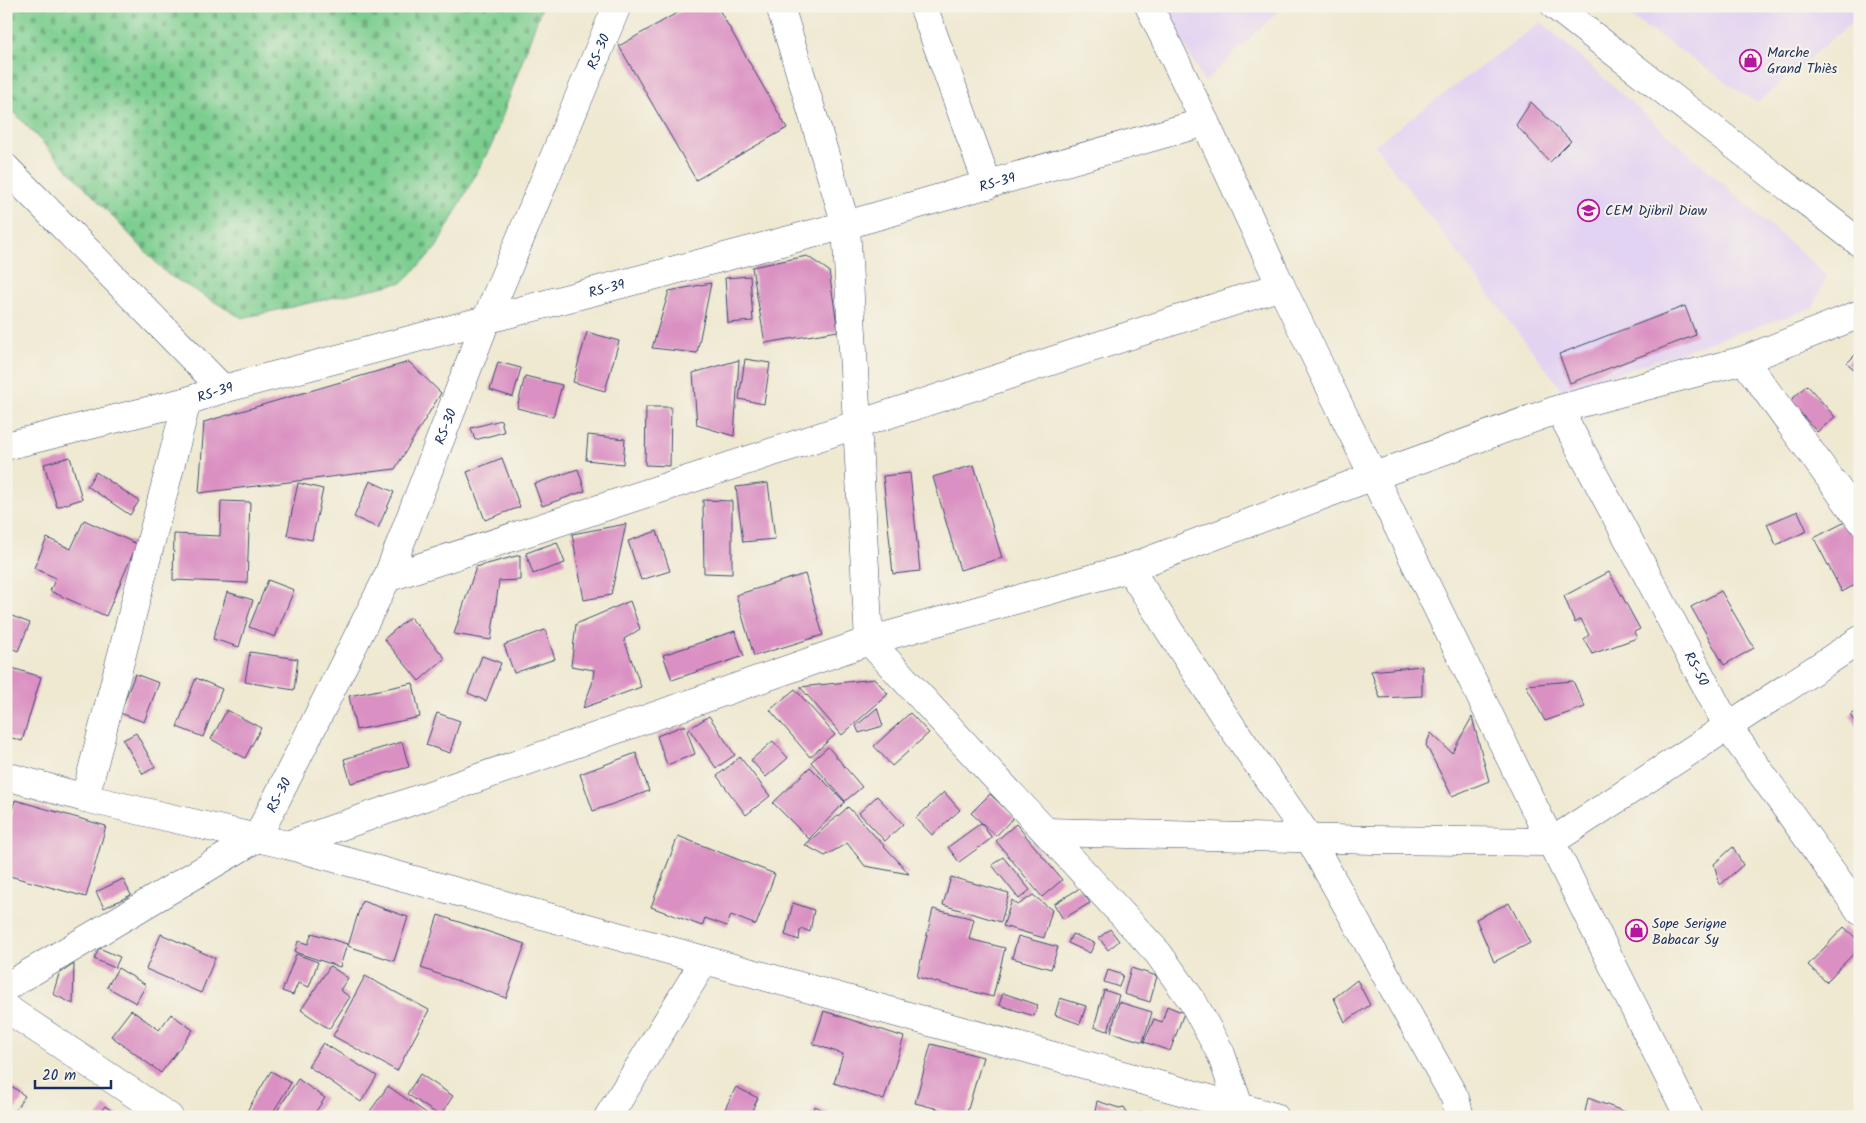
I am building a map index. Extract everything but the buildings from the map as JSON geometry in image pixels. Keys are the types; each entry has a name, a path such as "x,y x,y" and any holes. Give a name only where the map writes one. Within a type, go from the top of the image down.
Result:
{"street":[{"name":"RS-30","path":"257,838 388,578 488,318 617,6"},
{"path":"923,6 988,185"},
{"path":"1149,6 1281,286 1551,842 1689,1117"},
{"path":"1555,6 1860,243"},
{"path":"788,11 846,225 870,641 1158,953 1194,1002 1221,1054 1239,1106"},
{"name":"RS-39","path":"6,446 187,400 488,318 846,225 1205,122"},
{"path":"6,168 223,389"},
{"path":"388,578 1281,286"},
{"path":"287,845 870,641 1129,568 1559,409 1744,360 1860,314"},
{"path":"1744,360 1860,520"},
{"path":"85,798 187,400"},
{"name":"RS-50","path":"1559,409 1728,727 1860,911"},
{"path":"1129,568 1223,714 1309,838 1455,1098 1460,1117"},
{"path":"1046,832 1551,842 1860,640"},
{"path":"6,776 85,798 287,845 705,960 1196,1106 1239,1106 1275,1117"},
{"path":"6,987 257,838"},
{"path":"608,1117 705,960"},
{"path":"6,1008 169,1117"}],"shaded area":[{"path":"1165,6 1284,6 1204,82"},
{"name":"Marche Grand Thiès","path":"1615,6 1858,6 1859,16 1757,103"},
{"name":"CEM Djibril Diaw","path":"1541,22 1827,276 1813,308 1563,391 1375,145"}],"green space":[{"path":"6,6 542,6 493,142 436,248 403,282 242,318 167,274 6,104"}],"place":[{"name":"Marche Grand Thiès","path":"1751,60"},
{"name":"CEM Djibril Diaw","path":"1589,210"},
{"name":"Sope Serigne Babacar Sy","path":"1636,931"}]}
